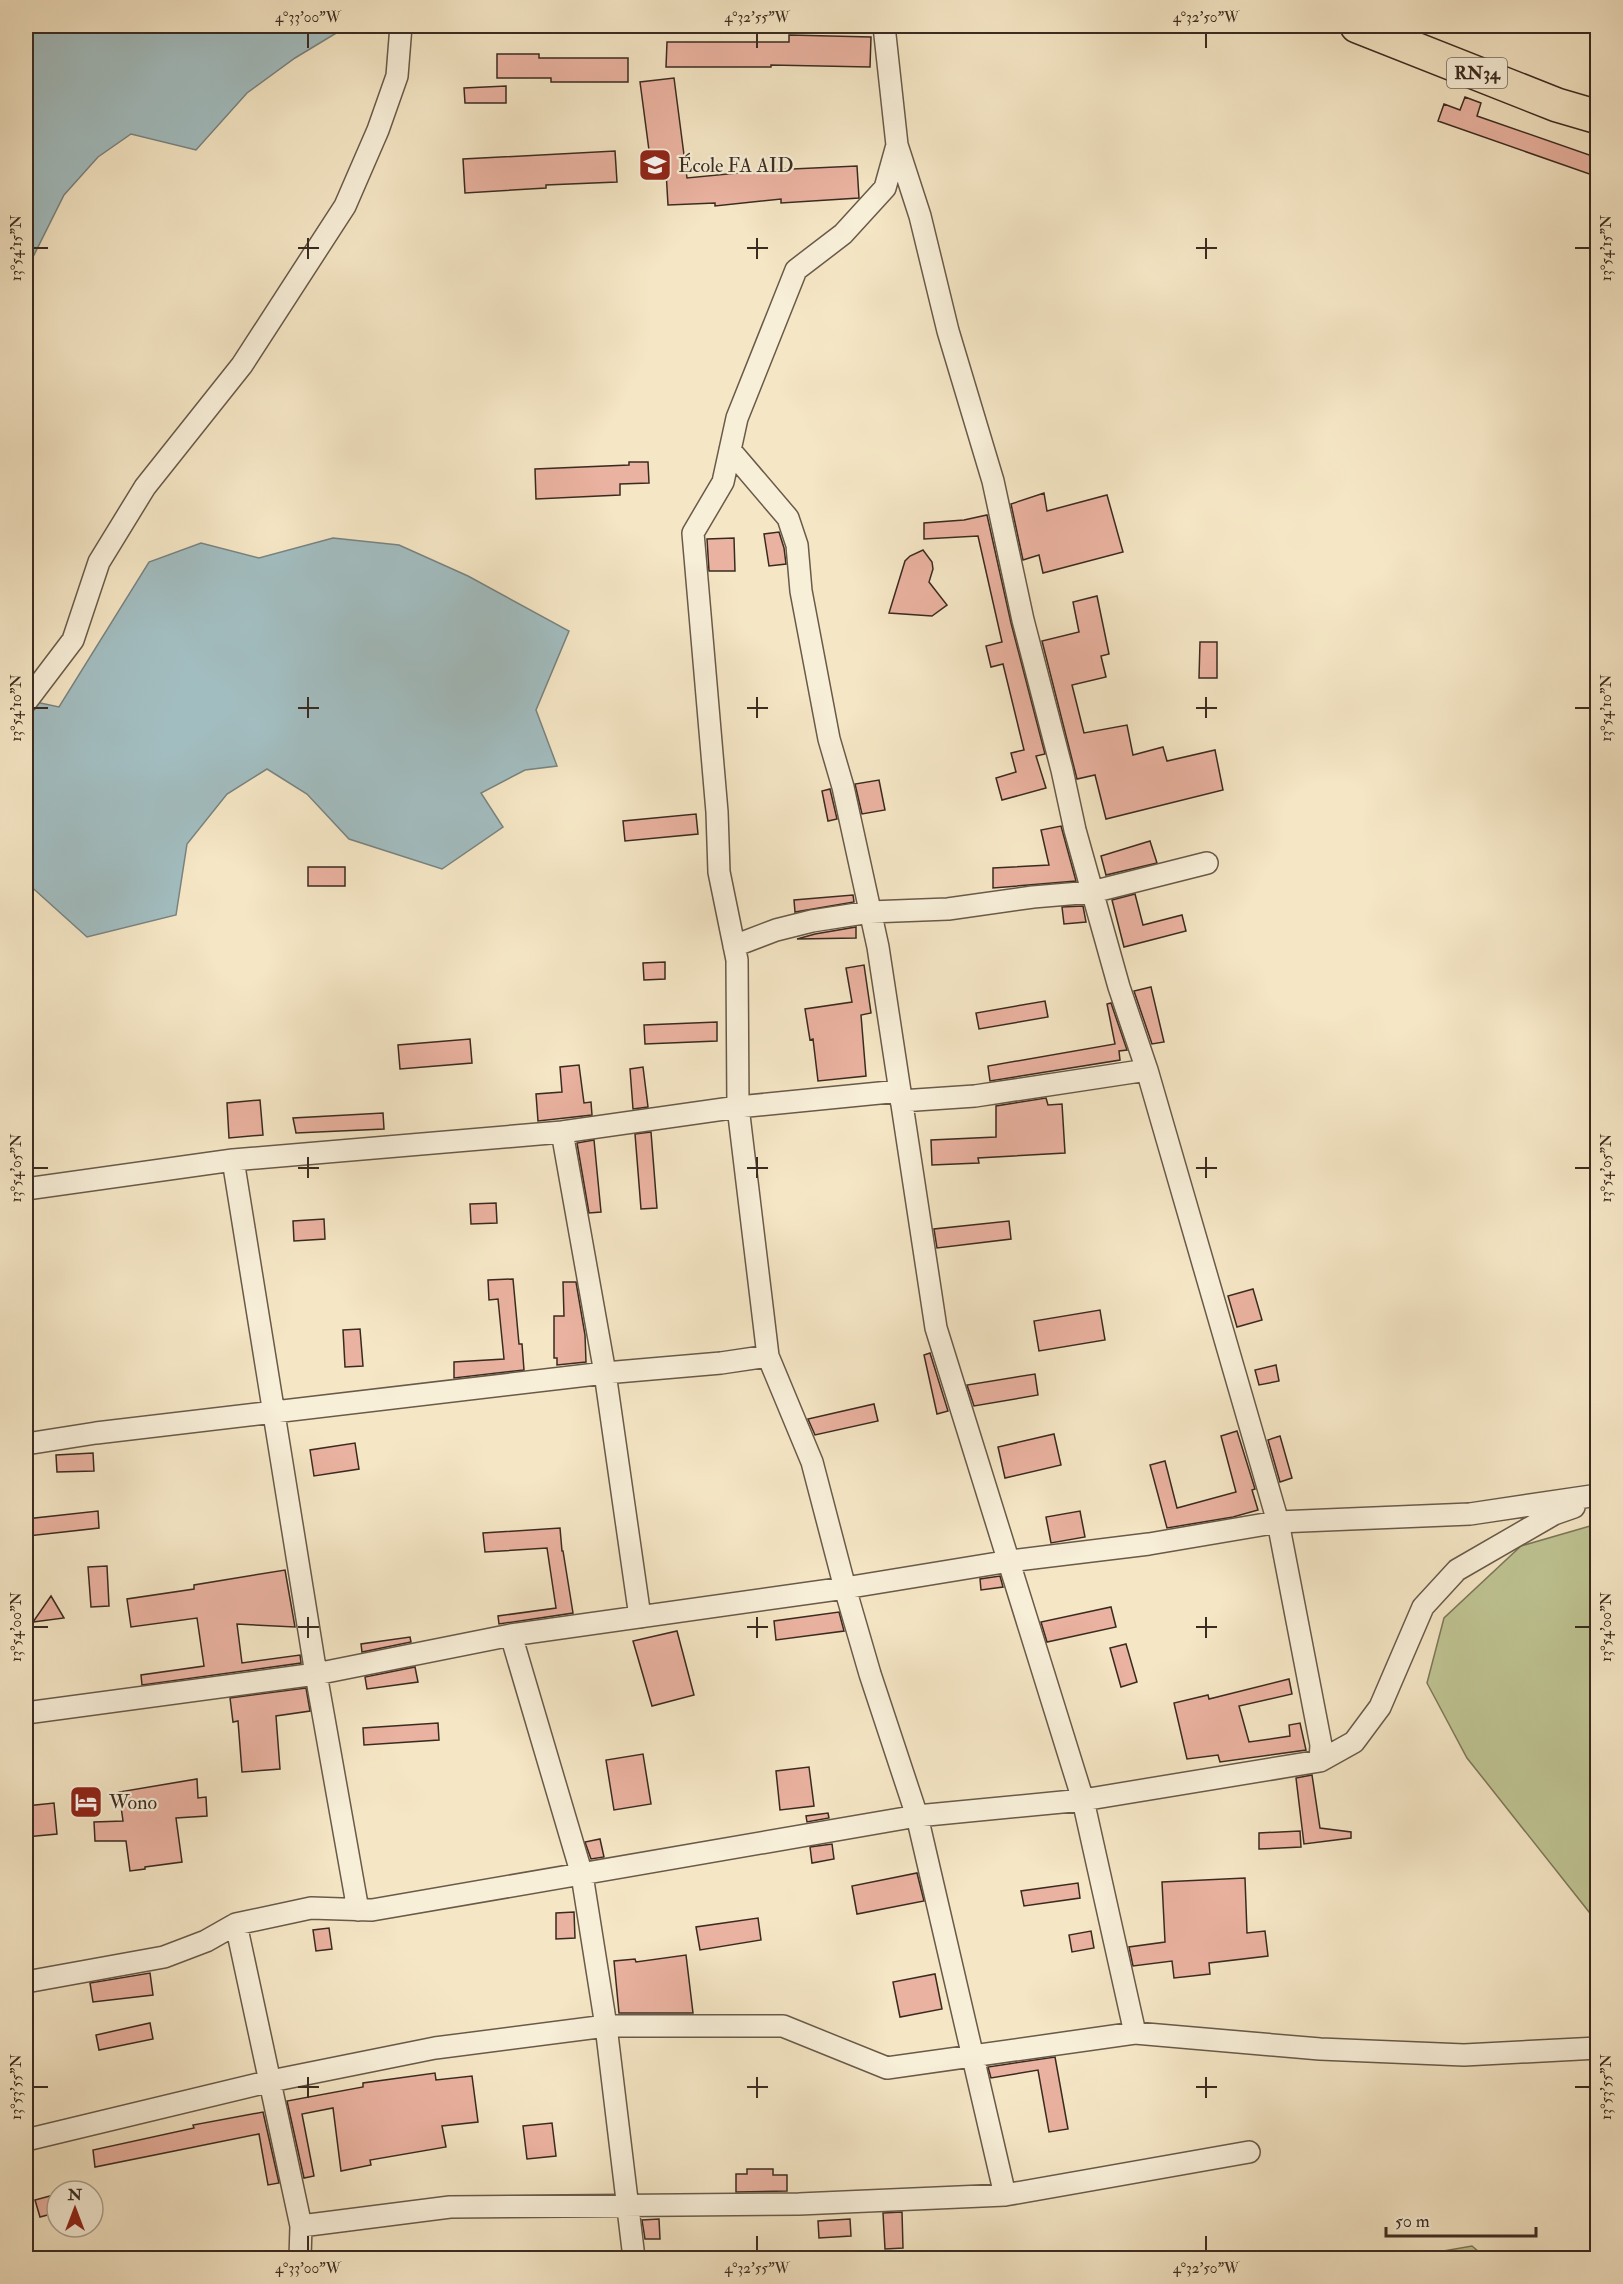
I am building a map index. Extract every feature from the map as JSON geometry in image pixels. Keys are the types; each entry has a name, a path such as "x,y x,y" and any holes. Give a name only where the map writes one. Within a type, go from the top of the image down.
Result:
{"main road":[{"name":"RN34","path":"1357,26 1557,105 1598,117"}],"street":[{"path":"26,702 73,640 99,562 145,488 242,365 345,206 378,130 397,76 401,26"},
{"path":"884,26 897,145 920,216 948,331 993,481 1023,620 1092,892 1119,987 1148,1070 1278,1521 1321,1745 1320,1761"},
{"path":"897,145 885,188 843,234 796,270 737,418 723,482 693,533 717,812 719,872 737,960 738,1107 768,1356 812,1462 870,1674 917,1816 1005,2195"},
{"path":"730,450 788,518 797,545 801,591 829,739 843,787 878,947 936,1328 1083,1800 1135,2033"},
{"path":"734,946 776,930 812,921 870,912 948,909 1033,897 1092,892 1207,863"},
{"path":"26,1190 233,1160 562,1132 738,1107 901,1096 975,1095 1148,1070"},
{"path":"562,1132 604,1372 640,1617"},
{"path":"233,1160 316,1674 357,1910"},
{"path":"26,1444 96,1433 604,1372 721,1363 768,1356"},
{"path":"26,1713 316,1674 512,1635 845,1588 1010,1561 1149,1544 1278,1521 1470,1514 1598,1497"},
{"path":"26,1982 164,1957 206,1941 236,1924 311,1908 372,1910 917,1816 1083,1800 1320,1761 1354,1742 1380,1707 1423,1607 1457,1570 1554,1514 1598,1497"},
{"path":"512,1635 582,1875 606,2026 634,2259"},
{"path":"236,1924 301,2226 300,2259"},
{"path":"26,2140 271,2081 435,2049 606,2026 783,2026 887,2068 1135,2033 1320,2049 1464,2055 1598,2048"},
{"path":"301,2226 450,2207 799,2204 1005,2195 1249,2152"}],"green space":[{"path":"1598,1524 1597,1922 1467,1758 1427,1683 1444,1618 1521,1546"},
{"path":"1472,2246 1486,2258 1403,2258"}],"water":[{"path":"26,26 348,26 295,58 247,93 196,150 131,134 98,157 64,195 26,271"},
{"path":"333,538 399,545 468,576 569,631 536,710 557,766 525,770 481,793 503,827 442,869 349,839 307,794 267,769 227,794 187,844 176,915 87,937 26,882 26,700 59,707 149,562 201,543 259,558"}],"building":[{"path":"789,35 871,37 870,67 771,65 771,67 666,67 667,42 789,42"},
{"path":"497,54 539,54 539,58 628,58 628,82 551,82 551,78 497,78"},
{"path":"674,78 687,178 770,170 857,166 859,198 781,203 781,199 715,206 715,203 668,205 666,171 652,173 640,82"},
{"path":"506,86 506,103 465,103 464,88"},
{"path":"1465,97 1481,103 1477,116 1598,158 1598,177 1438,121 1444,104 1460,110"},
{"path":"615,151 617,182 546,185 546,188 465,193 463,159"},
{"path":"629,462 648,462 649,483 620,484 620,495 536,499 535,469 629,465"},
{"path":"1044,493 1047,511 1107,495 1123,552 1043,573 1039,555 1023,560 1011,504"},
{"path":"987,515 1011,623 1045,754 1036,756 1046,788 1002,800 996,778 1016,772 1011,753 1024,750 1003,664 991,667 986,646 1002,642 978,536 924,539 924,523 964,520"},
{"path":"779,532 786,564 769,566 764,534"},
{"path":"734,538 735,571 709,571 707,539"},
{"path":"923,550 932,562 933,569 929,582 947,605 932,616 889,613 905,561"},
{"path":"1097,596 1109,654 1101,656 1106,677 1072,685 1084,733 1127,725 1133,755 1163,747 1167,761 1215,750 1223,790 1106,819 1095,775 1077,779 1042,641 1079,632 1073,602"},
{"path":"1200,642 1217,642 1217,678 1199,678"},
{"path":"879,780 885,810 862,814 855,784"},
{"path":"830,789 837,819 828,821 822,791"},
{"path":"696,814 698,834 625,841 623,821"},
{"path":"1061,826 1076,881 993,888 993,868 1049,865 1041,830"},
{"path":"1150,841 1157,863 1106,875 1101,856"},
{"path":"308,867 345,867 345,886 308,886"},
{"path":"1135,894 1143,925 1182,915 1186,931 1124,947 1112,900"},
{"path":"853,895 854,902 795,912 794,900"},
{"path":"1083,906 1086,922 1064,924 1062,907"},
{"path":"856,927 856,938 797,939 815,934"},
{"path":"665,962 665,979 644,980 643,963"},
{"path":"864,965 871,1013 861,1015 866,1076 818,1081 813,1039 810,1040 805,1009 852,1002 846,968"},
{"path":"1151,987 1164,1042 1152,1044 1134,991"},
{"path":"1045,1001 1048,1017 979,1029 976,1013"},
{"path":"1111,1003 1127,1050 1119,1051 1120,1060 990,1081 988,1066 1115,1044 1107,1004"},
{"path":"717,1022 717,1041 645,1044 644,1025"},
{"path":"470,1039 472,1063 400,1069 398,1045"},
{"path":"579,1065 584,1103 591,1102 592,1115 538,1121 536,1094 562,1092 560,1067"},
{"path":"643,1067 648,1107 633,1109 630,1069"},
{"path":"1046,1098 1048,1105 1062,1104 1065,1153 978,1158 979,1163 932,1165 931,1140 996,1137 996,1106"},
{"path":"260,1100 263,1135 229,1138 227,1103"},
{"path":"383,1113 384,1129 296,1133 293,1118"},
{"path":"651,1132 657,1208 641,1209 635,1134"},
{"path":"594,1140 601,1212 589,1213 577,1143"},
{"path":"496,1203 497,1223 471,1224 470,1204"},
{"path":"324,1219 325,1239 294,1241 293,1221"},
{"path":"1009,1221 1011,1239 937,1248 934,1229"},
{"path":"513,1279 519,1344 522,1344 524,1370 454,1378 454,1362 504,1359 498,1299 489,1300 488,1280"},
{"path":"563,1282 576,1282 585,1335 586,1362 557,1365 557,1358 554,1358 554,1316 564,1316"},
{"path":"1253,1289 1262,1320 1237,1327 1228,1296"},
{"path":"1100,1310 1105,1340 1039,1351 1034,1321"},
{"path":"360,1329 363,1366 345,1367 343,1330"},
{"path":"930,1353 948,1411 937,1414 924,1355"},
{"path":"1276,1365 1279,1381 1259,1385 1255,1370"},
{"path":"1035,1374 1038,1395 974,1406 967,1385"},
{"path":"874,1404 878,1421 815,1435 808,1419"},
{"path":"1237,1431 1255,1489 1252,1490 1258,1510 1233,1517 1167,1528 1150,1465 1165,1461 1177,1508 1236,1492 1221,1436"},
{"path":"1054,1434 1061,1465 1005,1478 998,1447"},
{"path":"1280,1436 1292,1478 1280,1482 1268,1440"},
{"path":"355,1443 359,1469 314,1476 310,1450"},
{"path":"93,1453 94,1471 57,1472 56,1455"},
{"path":"98,1511 99,1528 28,1536 26,1519"},
{"path":"1080,1511 1085,1537 1051,1543 1046,1517"},
{"path":"560,1528 573,1613 499,1624 498,1616 556,1608 547,1548 485,1552 483,1533"},
{"path":"107,1566 109,1606 91,1607 88,1567"},
{"path":"285,1570 295,1627 237,1624 242,1663 300,1655 301,1663 142,1685 141,1675 204,1666 197,1618 131,1627 127,1599 194,1589 194,1585"},
{"path":"1000,1576 1003,1587 981,1590 980,1579"},
{"path":"51,1596 64,1618 33,1622"},
{"path":"1111,1607 1116,1627 1047,1642 1041,1622"},
{"path":"839,1612 844,1631 776,1640 774,1621"},
{"path":"677,1631 694,1695 652,1706 633,1641"},
{"path":"410,1637 411,1642 362,1652 361,1644"},
{"path":"1126,1644 1137,1682 1121,1687 1110,1648"},
{"path":"415,1667 418,1682 367,1689 365,1677"},
{"path":"1289,1679 1292,1694 1239,1706 1249,1742 1290,1736 1289,1725 1300,1723 1306,1750 1220,1762 1218,1755 1187,1759 1174,1703 1208,1695 1209,1699"},
{"path":"306,1688 310,1711 276,1716 280,1769 242,1772 238,1721 233,1722 230,1698"},
{"path":"438,1723 439,1740 364,1745 363,1728"},
{"path":"643,1754 651,1804 614,1810 606,1760"},
{"path":"809,1767 814,1806 780,1810 776,1771"},
{"path":"1312,1775 1320,1828 1351,1832 1351,1838 1304,1844 1296,1778"},
{"path":"197,1779 198,1798 206,1797 207,1816 176,1818 182,1862 130,1871 126,1841 95,1841 94,1822 123,1821 119,1792"},
{"path":"54,1803 57,1834 26,1837 26,1806"},
{"path":"828,1813 829,1818 807,1822 806,1816"},
{"path":"1300,1831 1301,1847 1259,1849 1259,1833"},
{"path":"600,1839 604,1857 591,1859 585,1842"},
{"path":"832,1844 834,1859 812,1863 810,1847"},
{"path":"917,1873 924,1901 857,1914 852,1886"},
{"path":"1245,1878 1247,1933 1265,1931 1268,1956 1209,1963 1210,1974 1174,1978 1172,1961 1133,1966 1129,1947 1165,1942 1162,1882"},
{"path":"1078,1883 1080,1898 1024,1906 1021,1891"},
{"path":"574,1912 575,1938 556,1939 556,1913"},
{"path":"758,1918 761,1940 700,1950 696,1927"},
{"path":"329,1928 332,1949 316,1951 313,1930"},
{"path":"1091,1931 1094,1948 1072,1952 1069,1935"},
{"path":"686,1955 693,2013 619,2013 614,1961 635,1959 636,1962"},
{"path":"150,1973 153,1995 93,2002 90,1983"},
{"path":"935,1974 942,2009 900,2017 893,1982"},
{"path":"150,2023 153,2039 99,2050 96,2035"},
{"path":"1055,2057 1068,2129 1049,2132 1038,2070 991,2078 988,2067"},
{"path":"435,2073 436,2080 472,2076 478,2122 442,2126 446,2147 370,2160 371,2165 341,2171 333,2108 302,2114 314,2176 304,2178 287,2101 363,2087 363,2083"},
{"path":"263,2112 279,2183 268,2185 259,2134 95,2167 93,2150 194,2128 193,2125"},
{"path":"552,2123 556,2156 527,2159 523,2126"},
{"path":"747,2169 773,2169 773,2175 787,2175 787,2191 736,2192 736,2174 747,2174"},
{"path":"45,2197 45,2216 40,2217 35,2200"},
{"path":"902,2212 903,2248 885,2249 883,2213"},
{"path":"659,2219 660,2239 645,2239 642,2220"},
{"path":"850,2219 851,2236 819,2238 818,2221"}],"place":[{"name":"École FA AID","path":"655,165"},
{"name":"Wono","path":"86,1802"}]}
